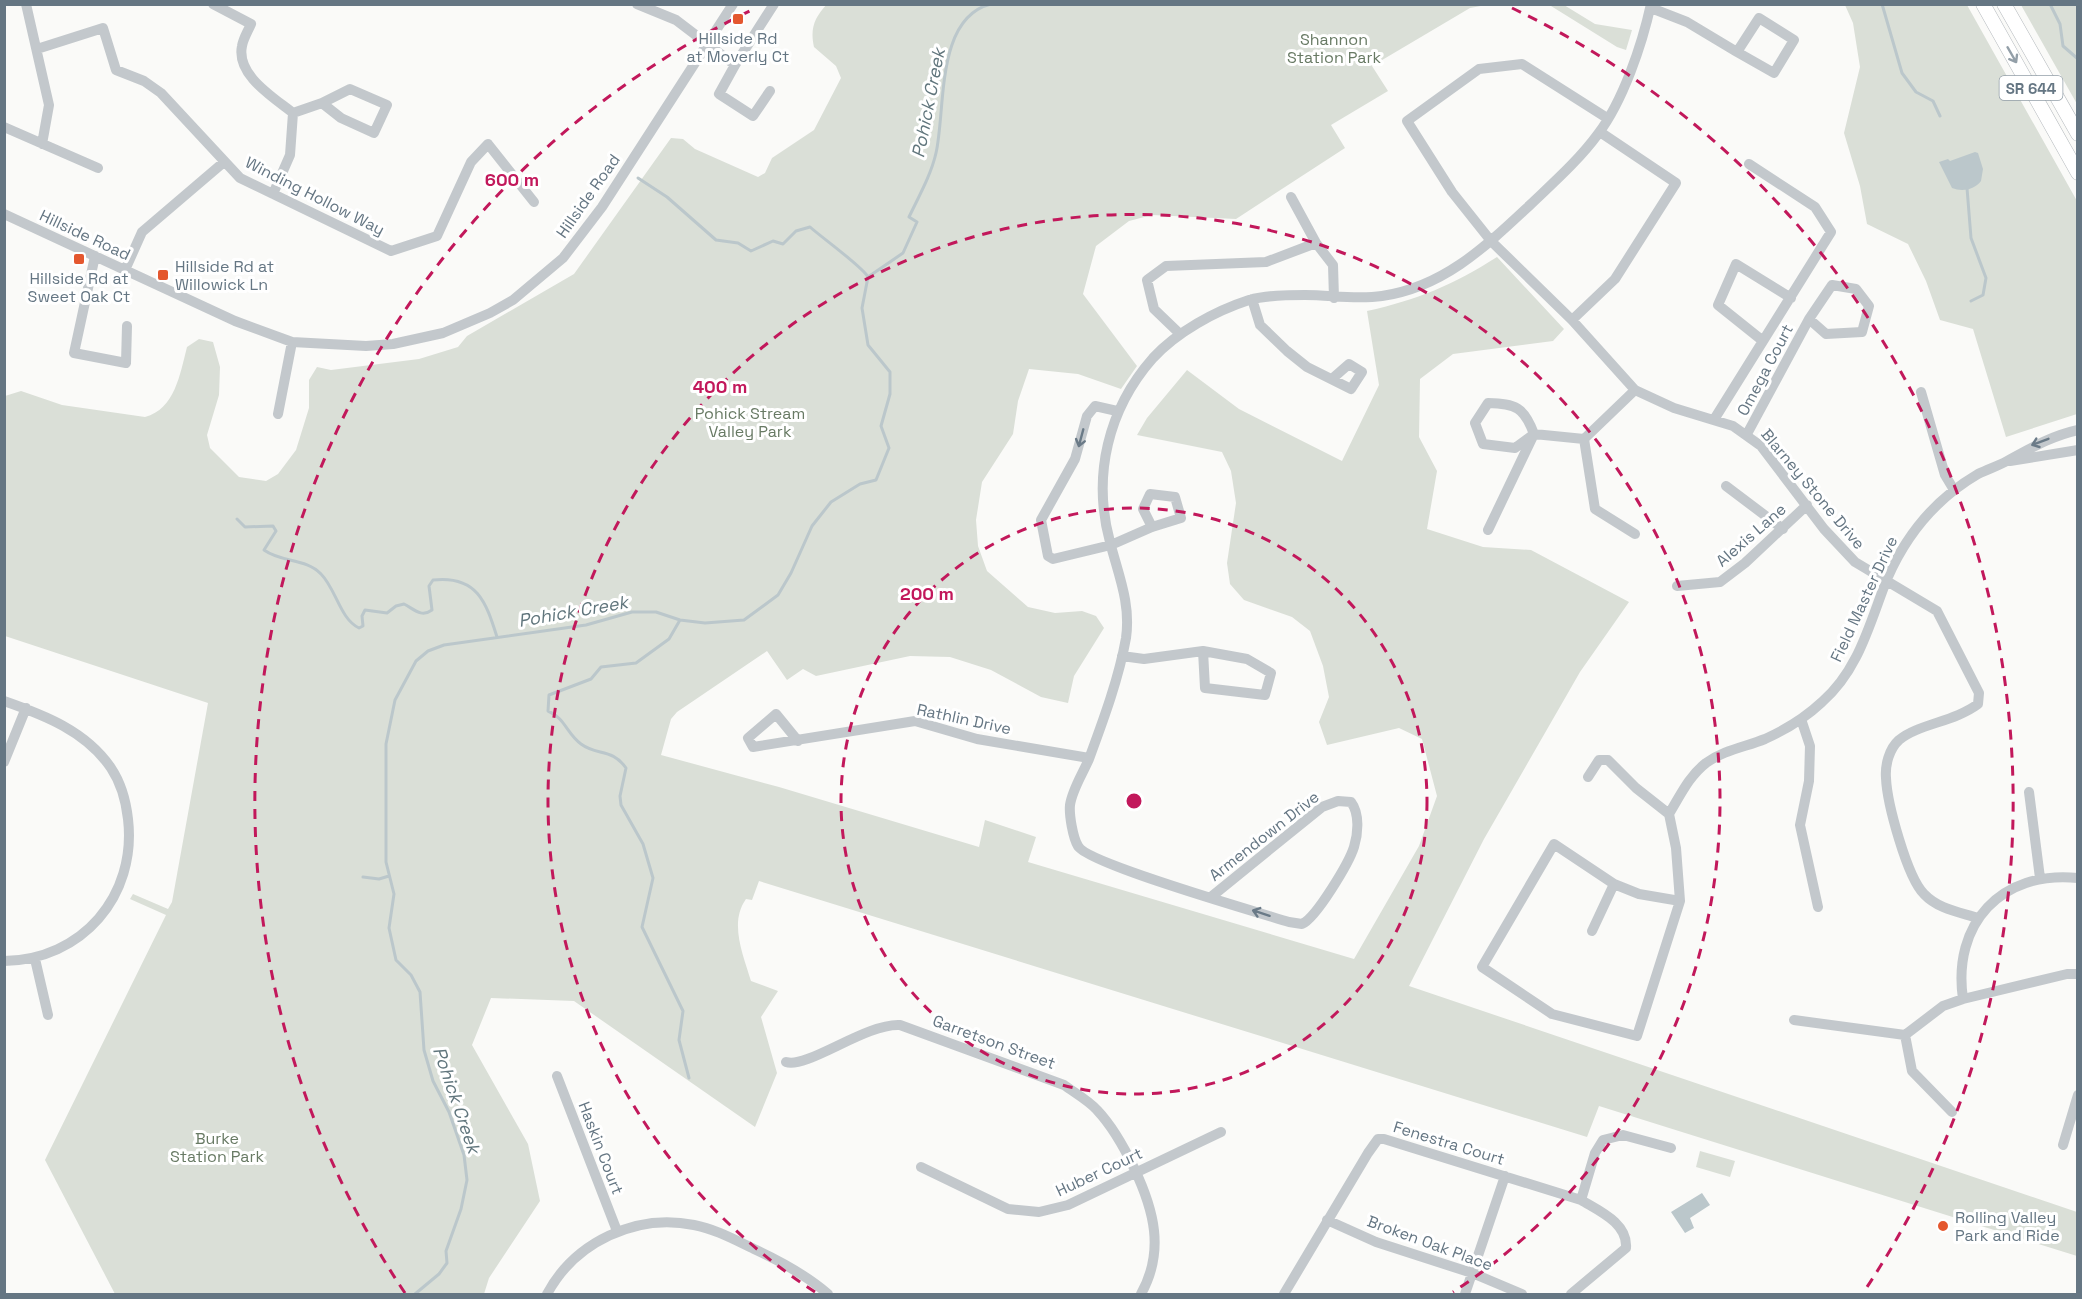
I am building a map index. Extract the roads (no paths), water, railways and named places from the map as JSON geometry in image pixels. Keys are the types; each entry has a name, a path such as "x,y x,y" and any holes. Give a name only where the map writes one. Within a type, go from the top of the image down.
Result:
{"main road":[{"name":"SR 644","path":"1983,4 2078,173"},
{"name":"SR 644","path":"2004,4 2078,134"}],"street":[{"path":"26,4 49,105 42,144"},
{"path":"213,4 251,24 242,46 243,68 268,93 293,113"},
{"path":"637,4 676,20 735,65"},
{"name":"Hillside Road","path":"5,216 235,321 292,342 366,346 418,339 466,324 490,313 533,285 563,258 589,226 733,4"},
{"path":"770,91 753,116 719,94 774,4"},
{"path":"1089,758 1122,656 1127,630 1125,596 1105,523 1103,481 1106,445 1117,411 1153,359 1180,334 1252,299 1310,295 1335,298 1384,296 1427,284 1451,272 1491,241 1542,194 1600,132 1634,64 1651,6 1687,22 1737,52 1774,74 1794,40 1759,18 1737,52"},
{"name":"Winding Hollow Way","path":"37,50 103,28 116,70 144,81 161,93 240,178 391,251 437,236 471,162 488,144 534,202"},
{"name":"Blarney Stone Drive","path":"1606,118 1522,64 1479,69 1407,121 1452,192 1491,241 1572,320 1635,390 1674,408 1715,418 1747,434 1761,447 1829,535 1855,562 1887,579 1937,611 1979,693 1978,704 1968,711 1899,740 1888,757 1886,778 1912,879 1936,904 1978,918"},
{"path":"293,113 322,103 350,89 387,105 374,133 341,118 322,103"},
{"path":"273,195 290,155 293,113"},
{"path":"4,127 98,168"},
{"path":"1572,320 1615,279 1676,183 1600,132"},
{"path":"125,270 142,232 224,162"},
{"path":"1715,418 1831,232 1815,207 1749,164"},
{"path":"1291,197 1316,243 1333,266 1335,298"},
{"path":"1180,334 1154,309 1147,280 1166,266 1266,262 1316,243"},
{"path":"95,256 74,352 126,363 127,326"},
{"path":"1763,341 1718,305 1736,264 1791,298"},
{"name":"Omega Court","path":"1747,434 1809,319 1832,285 1856,290 1869,306 1862,332 1826,334 1809,319"},
{"path":"1252,299 1260,325 1307,367 1333,378"},
{"path":"278,414 292,342"},
{"path":"1488,530 1534,434 1527,414 1509,404 1488,403 1475,423 1483,444 1515,448 1534,434 1584,439 1635,390"},
{"path":"1921,392 1945,475 1954,490"},
{"path":"1117,411 1097,406 1091,409 1075,459 1041,520 1050,558 1111,544 1152,527"},
{"name":"Field Master Drive","path":"1670,814 1683,790 1706,763 1727,751 1766,738 1801,719 1827,698 1850,669 1862,645 1887,579 1910,537 1938,504 1954,490 1979,474 2030,447 2078,430"},
{"path":"1584,439 1595,509 1635,534"},
{"name":"Field Master Drive","path":"2006,461 2077,452"},
{"path":"1726,486 1783,529"},
{"name":"Alexis Lane","path":"1677,586 1720,582 1745,563 1807,505"},
{"path":"1122,656 1144,659 1203,651 1247,659 1271,673 1265,695 1204,688 1203,651"},
{"path":"4,700 56,721 87,740 111,768 127,804 131,839 127,866 111,903 93,926 72,942 35,959 4,961"},
{"path":"4,762 26,708"},
{"path":"1801,719 1810,746 1809,782 1800,825 1818,907"},
{"name":"Rathlin Drive","path":"798,741 915,721 977,739 1089,758"},
{"name":"Armendown Drive","path":"1089,758 1070,804 1077,845 1083,854 1211,897 1297,924 1311,919 1355,845 1356,808 1346,800 1329,803 1211,897"},
{"path":"1588,777 1599,760 1608,760 1670,814 1676,848 1680,901 1637,1036 1552,1014 1482,967 1554,844 1614,884 1639,894 1680,901"},
{"path":"2029,792 2040,878"},
{"path":"1963,999 1960,970 1978,918 1998,897 2012,888 2040,878 2078,878"},
{"path":"1592,931 1614,884"},
{"path":"35,959 48,1015"},
{"path":"1794,1020 1905,1035 1943,1006 2067,974 2078,974"},
{"name":"Garretson Street","path":"786,1062 800,1063 854,1036 890,1024 908,1027 1064,1085 1088,1102 1111,1127 1146,1194 1156,1230 1154,1259 1141,1294"},
{"path":"1905,1035 1912,1071 1952,1112"},
{"name":"Haskin Court","path":"557,1076 617,1231"},
{"path":"2063,1145 2078,1095"},
{"name":"Huber Court","path":"921,1167 988,1202 1020,1212 1057,1208 1221,1132"},
{"path":"1581,1200 1595,1153 1603,1140 1623,1135 1671,1148"},
{"name":"Fenestra Court","path":"1284,1294 1377,1139 1393,1141 1581,1200 1614,1221 1622,1231 1627,1244 1619,1256 1584,1281 1571,1294"},
{"path":"1465,1294 1505,1176"},
{"name":"Broken Oak Place","path":"1327,1220 1376,1242 1472,1273 1522,1294"},
{"path":"547,1294 571,1262 599,1240 617,1231 657,1222 695,1225 785,1264 828,1294"}],"waterway":[{"name":"Pohick Creek","path":"415,1294 439,1274 447,1263 446,1251 461,1209 467,1180 464,1155 449,1112 433,1081 424,1050 420,992 411,975 396,960 389,928 394,894 386,862 386,744 395,700 416,661 428,651 444,645 586,625 632,612 656,612 680,620 705,623 744,620 778,595 791,573 812,526 831,502 860,484 876,480 889,448 881,426 890,394 890,372 868,345 862,308 868,277 903,253 917,222 909,217 934,161 946,67 952,46 960,27 973,13 991,4"},
{"path":"1882,4 1902,73 1916,92 1933,101 1940,116"},
{"path":"2050,4 2060,24 2063,46 2078,59"},
{"path":"638,178 667,197 716,240 738,243 751,251 773,241 783,244 796,231 810,227 850,259 868,277"},
{"path":"1967,188 1971,238 1986,278 1983,295 1971,301"},
{"path":"237,519 245,527 273,526 276,531 264,550 315,569 326,580 347,618 359,628 363,626 362,616 365,610 387,613 396,606 404,604 418,612 424,613 432,610 429,586 433,580 448,580 470,587 484,602 497,637"},
{"path":"680,620 669,639 636,663 601,667 591,679 549,695 548,711 554,714 581,744 610,755 626,768 620,796 621,805 643,844 653,878 642,927 683,1011 679,1040 689,1078"},
{"path":"363,877 379,879 389,876"}],"place":[{"name":"Hillside Rd at Moverly Ct","path":"738,19"},
{"name":"Hillside Rd at Sweet Oak Ct","path":"79,259"},
{"name":"Hillside Rd at Willowick Ln","path":"163,275"},
{"name":"Rolling Valley Park and Ride","path":"1943,1226"}],"park label":[{"name":"Shannon Station Park","path":"1334,48"},
{"name":"Pohick Stream Valley Park","path":"750,422"},
{"name":"Burke Station Park","path":"217,1147"}]}
